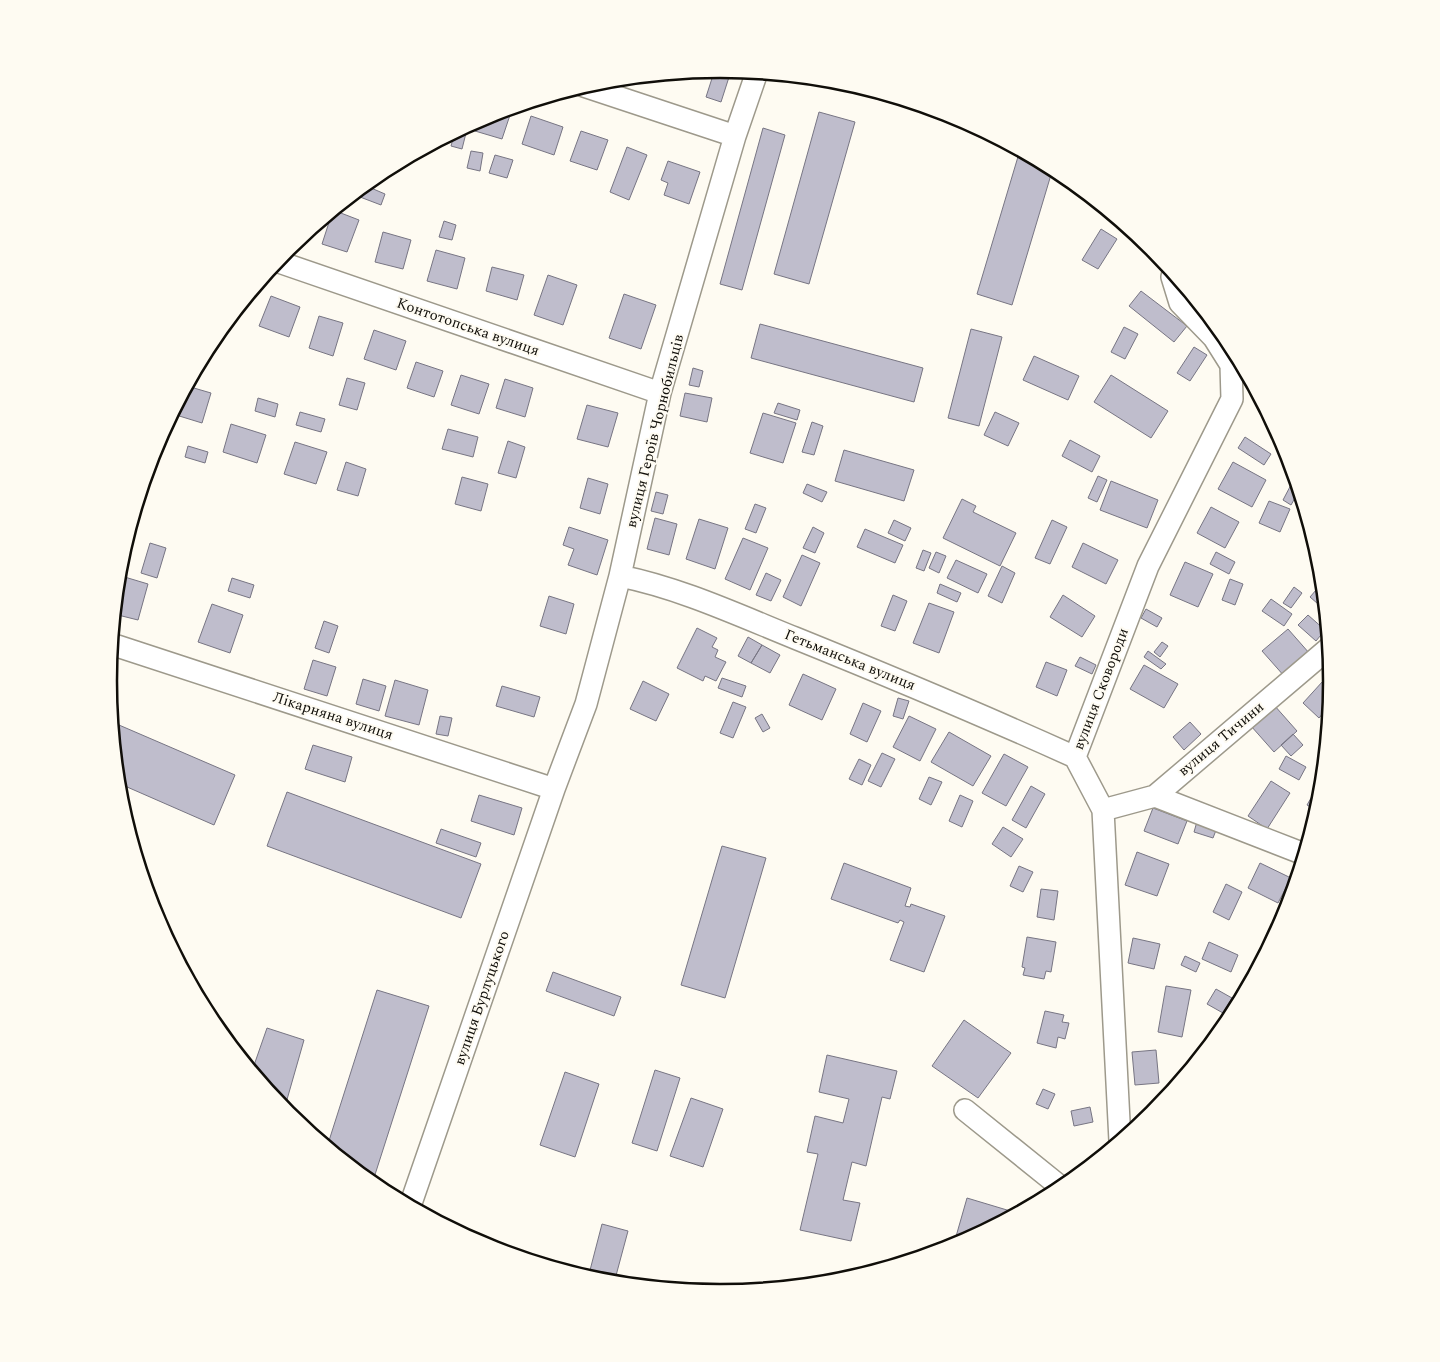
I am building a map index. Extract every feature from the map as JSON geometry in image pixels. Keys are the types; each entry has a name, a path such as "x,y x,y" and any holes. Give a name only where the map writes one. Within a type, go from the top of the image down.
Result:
{"street":[{"name":"вулиця Героїв Чорнобильців","path":"554,789 586,704 620,576 660,393 735,136 755,79"},
{"path":"597,90 735,136"},
{"name":"Контотопська вулиця","path":"284,264 660,393"},
{"name":"вулиця Сковороди","path":"1120,1134 1102,810 1075,757 1148,566 1232,399 1231,365 1214,338 1180,303 1174,283"},
{"name":"Гетьманська вулиця","path":"620,576 649,582 704,601 944,698 1075,757"},
{"name":"Лікарняна вулиця","path":"118,646 554,789"},
{"name":"вулиця Тичини","path":"1102,810 1155,796 1323,653"},
{"name":"вулиця Бурлуцького","path":"412,1200 554,789"},
{"path":"1155,796 1298,852"},
{"path":"965,1110 1055,1183"}],"building":[{"path":"712,78 729,78 721,102 706,97"},
{"path":"858,94 876,98 900,106"},
{"path":"819,112 855,122 809,284 774,274"},
{"path":"510,116 502,139 475,131 489,123"},
{"path":"531,116 563,127 554,155 522,144"},
{"path":"763,128 785,135 742,290 720,284"},
{"path":"581,131 608,140 597,170 570,161"},
{"path":"466,134 462,149 451,146 453,140"},
{"path":"627,147 647,155 629,200 610,192"},
{"path":"471,151 483,153 480,171 467,168"},
{"path":"495,155 513,160 507,178 489,173"},
{"path":"1018,156 1051,176 1012,305 977,294"},
{"path":"668,161 700,172 689,204 664,195 668,183 661,180"},
{"path":"372,188 385,194 381,205 360,197"},
{"path":"340,213 359,220 347,252 322,244 329,221"},
{"path":"444,221 456,225 452,240 439,237"},
{"path":"1101,229 1117,239 1098,269 1082,260"},
{"path":"383,232 411,240 403,269 375,262"},
{"path":"436,250 465,258 457,289 427,281"},
{"path":"492,267 524,275 517,300 486,291"},
{"path":"548,275 577,285 563,325 534,315"},
{"path":"1141,291 1187,326 1174,342 1129,306"},
{"path":"624,294 656,305 641,349 609,338"},
{"path":"271,296 300,307 289,337 259,326"},
{"path":"319,316 343,323 333,356 309,348"},
{"path":"760,324 923,368 914,402 751,358"},
{"path":"1124,327 1138,334 1125,359 1111,352"},
{"path":"971,329 1002,337 979,426 948,418"},
{"path":"374,330 406,341 396,370 364,359"},
{"path":"1194,347 1207,355 1190,381 1177,373"},
{"path":"1034,356 1079,376 1068,400 1023,380"},
{"path":"416,362 443,371 434,397 407,388"},
{"path":"693,368 703,371 699,387 689,385"},
{"path":"461,375 489,384 479,414 451,405"},
{"path":"1111,375 1168,411 1151,438 1094,402"},
{"path":"347,378 365,383 357,410 339,405"},
{"path":"505,379 533,388 525,417 496,408"},
{"path":"193,388 211,393 202,423 178,416"},
{"path":"685,393 712,398 707,422 680,416"},
{"path":"258,398 278,404 275,417 255,411"},
{"path":"778,403 800,410 797,420 774,413"},
{"path":"587,405 618,413 608,447 577,439"},
{"path":"300,412 325,419 321,432 296,425"},
{"path":"995,412 1019,423 1008,446 984,435"},
{"path":"763,413 796,423 783,463 750,453"},
{"path":"812,422 823,426 814,455 802,452"},
{"path":"231,424 266,435 257,463 223,452"},
{"path":"448,429 478,437 473,457 442,449"},
{"path":"1245,437 1271,454 1264,465 1238,448"},
{"path":"1070,440 1100,456 1092,472 1062,456"},
{"path":"508,441 525,447 516,478 498,473"},
{"path":"295,442 327,452 316,484 284,474"},
{"path":"188,446 208,452 205,463 185,457"},
{"path":"844,450 914,470 904,501 835,481"},
{"path":"346,462 366,469 358,496 337,490"},
{"path":"1233,462 1266,480 1252,507 1218,489"},
{"path":"1098,476 1107,480 1097,502 1088,498"},
{"path":"462,477 488,484 481,511 455,504"},
{"path":"588,478 608,484 600,514 580,508"},
{"path":"1111,481 1158,500 1147,528 1100,510"},
{"path":"807,484 827,492 822,502 803,493"},
{"path":"1291,486 1295,499 1291,505 1283,500"},
{"path":"656,492 668,495 663,514 651,511"},
{"path":"962,499 976,506 973,512 1016,533 1000,566 943,538"},
{"path":"1269,501 1290,509 1280,532 1259,523"},
{"path":"755,504 766,508 756,533 745,529"},
{"path":"1211,507 1239,522 1225,548 1197,533"},
{"path":"655,518 677,524 669,555 647,549"},
{"path":"699,519 728,528 715,569 686,559"},
{"path":"894,520 911,528 905,541 888,533"},
{"path":"1052,520 1067,527 1050,564 1035,558"},
{"path":"569,527 608,540 597,575 568,565 574,549 563,545"},
{"path":"813,527 824,533 815,553 803,548"},
{"path":"865,529 903,545 895,563 857,547"},
{"path":"743,538 768,548 750,590 725,579"},
{"path":"150,543 166,548 157,578 141,573"},
{"path":"1083,543 1118,560 1106,584 1072,567"},
{"path":"923,550 931,553 924,571 916,568"},
{"path":"936,552 946,556 939,573 929,568"},
{"path":"1216,552 1235,562 1229,574 1210,564"},
{"path":"802,555 820,563 801,606 783,597"},
{"path":"956,560 987,574 978,593 947,578"},
{"path":"1185,562 1213,574 1198,607 1170,595"},
{"path":"1002,566 1015,573 1002,603 988,596"},
{"path":"766,573 781,580 771,601 756,595"},
{"path":"126,577 148,584 138,620 121,616"},
{"path":"232,578 254,585 250,598 228,591"},
{"path":"1230,579 1243,584 1235,605 1222,600"},
{"path":"940,584 961,593 957,602 937,593"},
{"path":"1294,587 1302,593 1291,608 1283,603"},
{"path":"1316,590 1318,604 1310,597"},
{"path":"893,595 907,601 895,631 881,626"},
{"path":"1063,595 1095,616 1082,637 1050,617"},
{"path":"549,596 574,604 566,634 540,626"},
{"path":"1271,599 1292,614 1284,626 1262,611"},
{"path":"929,603 954,612 939,653 913,643"},
{"path":"212,604 243,615 230,653 198,642"},
{"path":"1146,609 1162,618 1157,627 1141,618"},
{"path":"1308,615 1320,626 1321,635 1316,641 1298,625"},
{"path":"324,621 338,626 329,653 315,648"},
{"path":"697,628 717,638 712,647 718,650 715,657 726,662 716,681 705,676 703,681 677,668"},
{"path":"1288,629 1310,654 1285,677 1262,651"},
{"path":"748,637 762,645 751,663 738,656"},
{"path":"1162,642 1168,646 1160,657 1154,652"},
{"path":"762,645 780,655 770,673 751,663"},
{"path":"1148,651 1166,664 1161,669 1144,657"},
{"path":"1080,657 1096,665 1092,674 1075,666"},
{"path":"313,660 336,667 327,696 304,689"},
{"path":"1046,662 1067,670 1057,696 1036,687"},
{"path":"1144,665 1178,684 1164,708 1130,689"},
{"path":"803,674 836,689 822,720 789,705"},
{"path":"722,678 746,686 742,697 718,688"},
{"path":"363,679 386,686 379,711 356,704"},
{"path":"395,680 428,690 419,725 385,716"},
{"path":"643,681 669,694 656,721 630,709"},
{"path":"1323,681 1322,714 1319,718 1303,703"},
{"path":"502,686 540,697 534,717 496,706"},
{"path":"898,698 909,701 903,719 893,716"},
{"path":"733,702 746,707 733,738 720,733"},
{"path":"863,703 881,711 867,742 850,734"},
{"path":"1274,705 1297,731 1274,752 1251,726"},
{"path":"762,714 770,728 763,732 755,718"},
{"path":"440,716 452,718 448,736 436,734"},
{"path":"909,716 936,729 920,761 893,747"},
{"path":"1190,722 1201,734 1184,750 1173,737"},
{"path":"118,725 235,775 214,825 126,787"},
{"path":"949,732 991,756 973,786 931,762"},
{"path":"1293,734 1303,745 1291,756 1281,745"},
{"path":"313,745 352,757 345,782 305,769"},
{"path":"882,753 895,759 881,787 868,781"},
{"path":"1004,754 1028,767 1006,806 982,793"},
{"path":"1286,756 1306,767 1299,780 1279,769"},
{"path":"859,759 871,765 862,785 849,779"},
{"path":"929,777 942,782 931,805 919,799"},
{"path":"1271,781 1290,793 1267,829 1248,816"},
{"path":"1031,786 1045,794 1026,828 1012,820"},
{"path":"287,792 481,864 461,918 267,846"},
{"path":"479,795 522,808 514,835 471,821"},
{"path":"960,795 973,801 962,827 949,821"},
{"path":"1313,795 1310,807 1307,805"},
{"path":"1153,808 1187,821 1178,844 1144,831"},
{"path":"1198,818 1218,825 1213,838 1194,832"},
{"path":"1003,827 1023,839 1011,857 992,844"},
{"path":"441,829 481,843 476,857 436,843"},
{"path":"722,846 766,858 725,998 681,985"},
{"path":"1137,852 1169,864 1157,896 1125,885"},
{"path":"844,863 911,888 905,906 910,907 911,904 945,916 924,972 890,960 904,922 900,920 898,923 831,899"},
{"path":"1260,863 1290,878 1278,903 1248,888"},
{"path":"1019,866 1033,872 1023,892 1010,886"},
{"path":"1226,884 1242,892 1229,920 1213,912"},
{"path":"1041,889 1058,891 1054,920 1037,917"},
{"path":"1027,937 1056,942 1051,972 1046,971 1044,979 1023,975 1025,968 1022,967"},
{"path":"1133,938 1160,944 1154,969 1128,963"},
{"path":"1209,942 1238,955 1231,972 1202,959"},
{"path":"1185,956 1200,963 1196,972 1181,965"},
{"path":"553,972 621,997 614,1016 546,991"},
{"path":"1166,986 1191,990 1182,1037 1158,1032"},
{"path":"1216,989 1232,998 1223,1013 1207,1004"},
{"path":"377,990 429,1006 375,1176 329,1141"},
{"path":"1045,1011 1064,1015 1062,1022 1069,1023 1065,1039 1058,1037 1056,1048 1037,1043"},
{"path":"964,1020 1011,1053 978,1098 932,1066"},
{"path":"267,1028 304,1040 287,1101 254,1064"},
{"path":"1156,1050 1159,1083 1135,1085 1132,1052"},
{"path":"827,1055 897,1071 890,1099 882,1097 866,1166 852,1162 843,1200 860,1203 851,1241 800,1230 818,1154 807,1152 815,1116 843,1123 849,1099 819,1092"},
{"path":"655,1070 680,1078 657,1151 632,1143"},
{"path":"565,1072 599,1084 575,1157 540,1145"},
{"path":"1043,1089 1055,1094 1048,1109 1036,1104"},
{"path":"691,1098 723,1109 703,1167 670,1156"},
{"path":"1090,1107 1093,1122 1074,1126 1071,1111"},
{"path":"967,1198 1009,1211 987,1222 956,1237"},
{"path":"602,1224 628,1231 616,1275 590,1270"}]}
